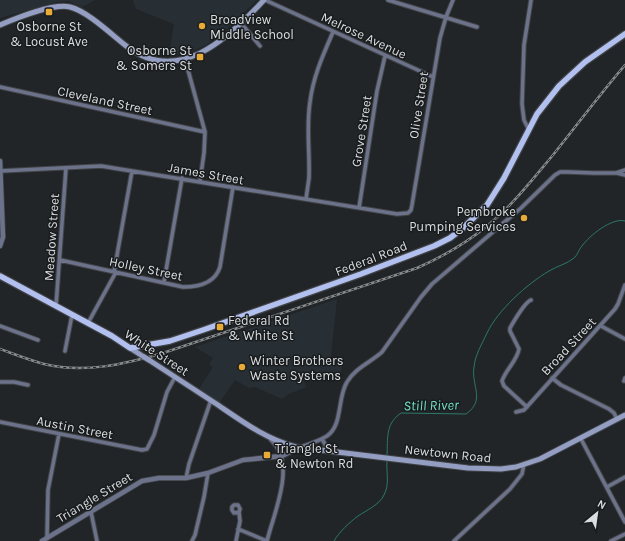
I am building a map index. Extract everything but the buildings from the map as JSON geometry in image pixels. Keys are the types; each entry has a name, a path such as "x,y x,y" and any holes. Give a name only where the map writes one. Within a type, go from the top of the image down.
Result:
{"main road":[{"path":"0,25 23,16 51,8 62,6 69,7 85,14 137,55 155,61 166,62 185,59 207,50 224,38 264,0"},
{"name":"Federal Road","path":"130,348 139,345 170,341 203,330 362,274 434,246 450,238 468,224 487,204 504,178 528,128 546,100 571,74 625,34"},
{"name":"White Street","path":"0,276 72,314 130,348 271,439 300,447"},
{"name":"Newtown Road","path":"300,447 485,469 501,469 540,459 625,415"}],"street":[{"name":"Melrose Avenue","path":"264,0 433,77"},
{"path":"388,0 477,26"},
{"name":"Olive Street","path":"408,213 411,210 440,38 453,0"},
{"path":"528,128 524,120 522,104 524,45 531,0"},
{"path":"241,23 260,46"},
{"path":"306,199 309,178 310,103 318,67 333,32"},
{"name":"Grove Street","path":"359,208 377,91 385,56"},
{"path":"185,59 205,132 200,181"},
{"name":"Cleveland Street","path":"0,88 205,132"},
{"path":"0,161 3,237 0,246"},
{"name":"James Street","path":"0,171 101,166 397,214 408,213"},
{"name":"Meadow Street","path":"56,306 66,168"},
{"path":"616,173 625,170"},
{"path":"88,323 115,272 132,171"},
{"path":"300,447 322,439 331,432 335,427 343,390 351,375 382,352 422,297 441,276 521,208 555,175 560,172 568,172 616,173 625,175"},
{"path":"164,282 182,178"},
{"name":"Holley Street","path":"60,260 183,287 193,287 212,280 218,274 220,267 233,187"},
{"name":"Broad Street","path":"516,412 524,410 527,407 601,326 618,304 625,285"},
{"path":"527,407 504,386 502,381 505,373 517,356 519,349 510,328 524,305 531,300"},
{"path":"65,351 72,314"},
{"path":"0,326 38,340"},
{"path":"601,326 625,339"},
{"name":"Austin Street","path":"0,422 142,450 147,449 154,435 168,392 175,377"},
{"path":"552,378 561,385 614,412 617,419"},
{"path":"0,382 14,382 28,385"},
{"path":"186,478 189,464 211,400"},
{"path":"47,538 48,490 59,434"},
{"path":"238,529 267,541 283,482 282,456 278,445 271,439"},
{"path":"322,439 329,451"},
{"path":"580,439 607,486 625,522"},
{"name":"Triangle Street","path":"42,541 142,481 159,478 186,478 208,473 243,460 282,456 300,447"},
{"path":"454,541 510,489 522,474 524,464"},
{"path":"192,541 195,535 204,497 208,473"},
{"path":"607,486 625,477"},
{"path":"91,512 97,541"},
{"path":"236,541 240,521 239,512"},
{"path":"611,541 625,534"}],"shaded area":[{"path":"0,0 95,0 82,7 68,1 57,2 0,18"},
{"name":"Broadview Middle School","path":"133,0 257,0 228,28 206,45 188,53 169,56 174,24 136,9"},
{"path":"337,299 330,364 342,366 341,372 301,374 306,387 289,394 282,399 255,387 249,388 235,380 219,403 199,389 213,367 209,364 213,358 195,347"}],"waterway":[{"name":"Still River","path":"387,456 388,432 392,422 401,413 466,414 472,409 477,398 474,374 476,358 487,333 498,315 514,298 540,276 574,258 585,242 601,228 614,222 625,221"},
{"name":"Still River","path":"334,541 352,521 382,499 387,487 387,461"}],"railway":[{"path":"0,349 44,364 59,367 89,368 119,364 163,353 417,268 444,255 479,233 505,210 553,155 625,65"}],"place":[{"name":"Osborne St & Locust Ave","path":"49,12"},
{"name":"Broadview Middle School","path":"202,26"},
{"name":"Osborne St & Somers St","path":"200,57"},
{"name":"Pembroke Pumping Services","path":"524,218"},
{"name":"Federal Rd & White St","path":"220,327"},
{"name":"Winter Brothers Waste Systems","path":"242,367"},
{"name":"Triangle St & Newton Rd","path":"267,455"}]}
